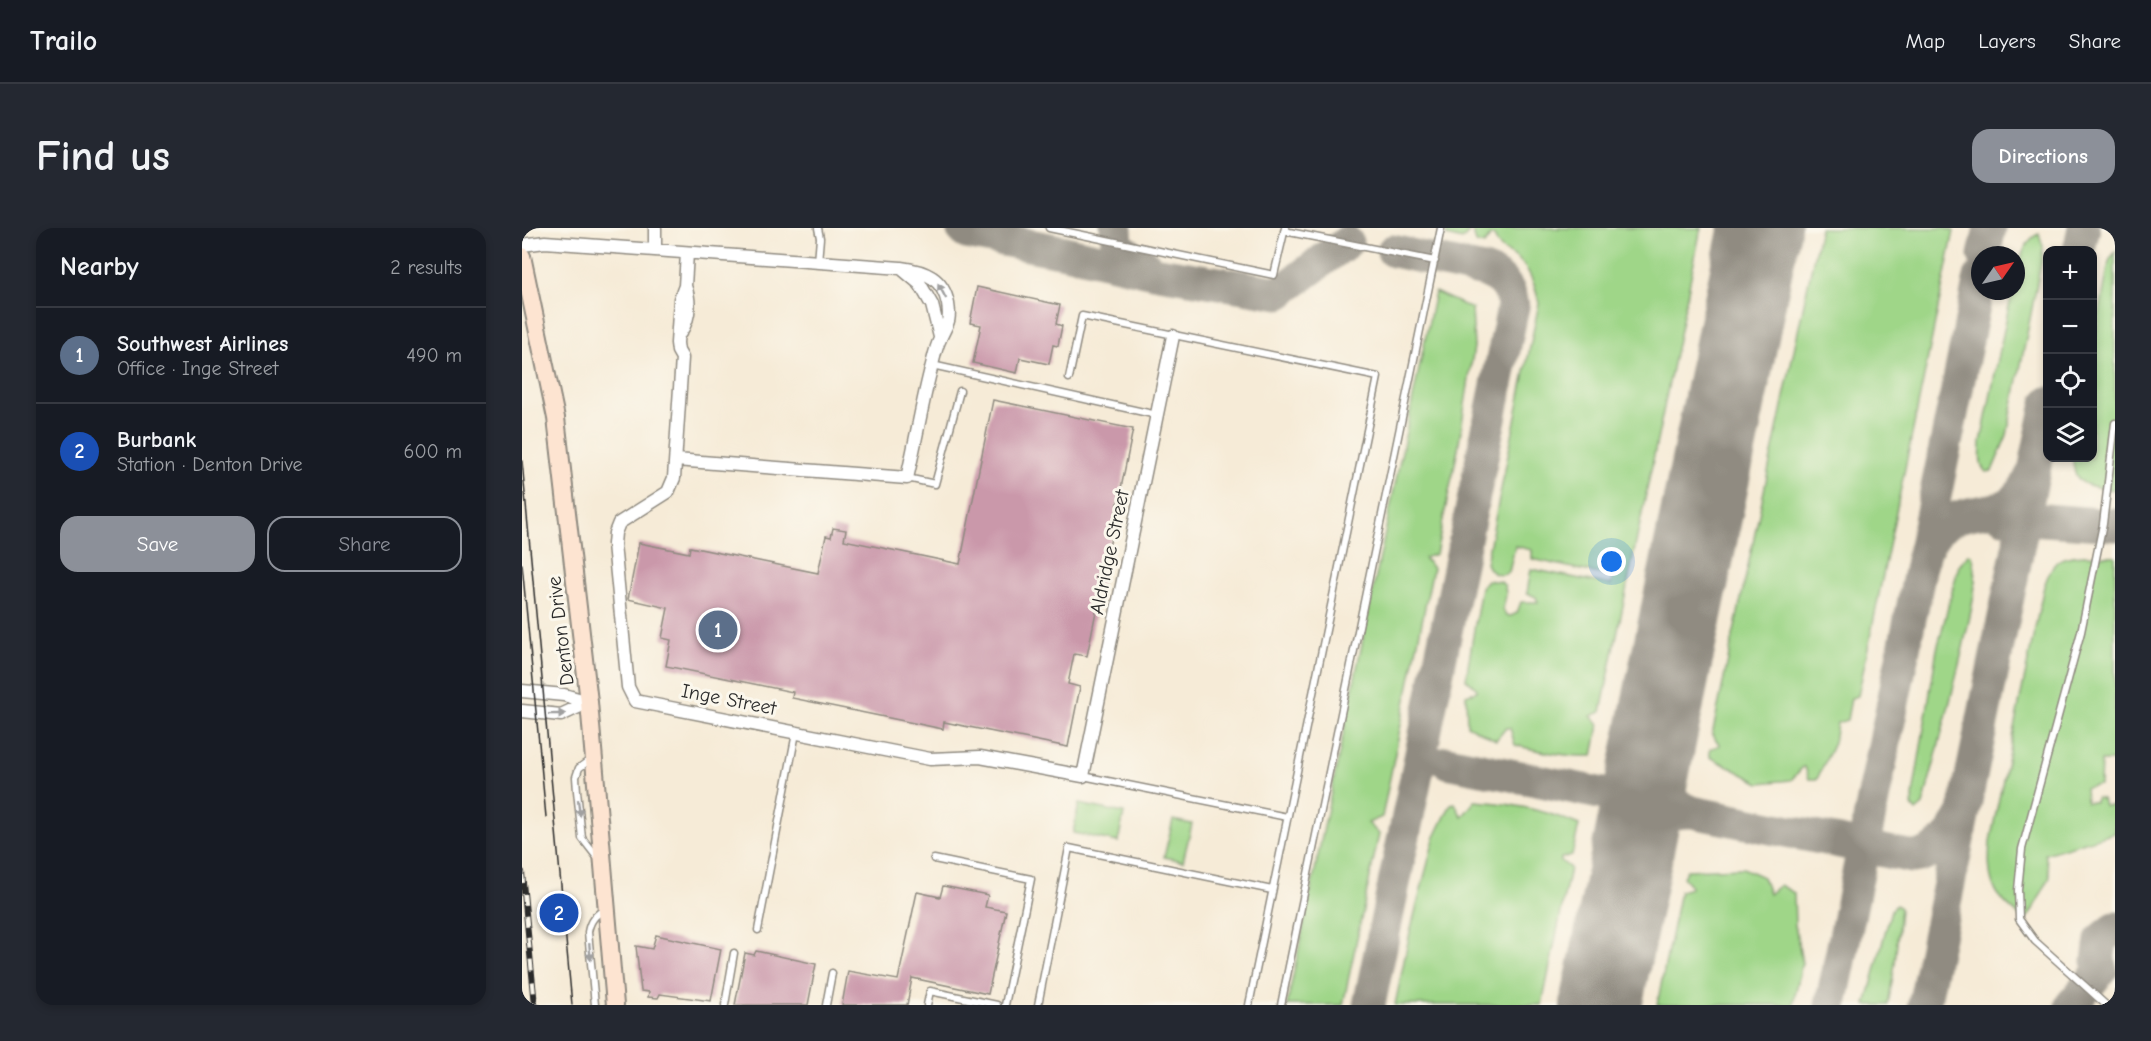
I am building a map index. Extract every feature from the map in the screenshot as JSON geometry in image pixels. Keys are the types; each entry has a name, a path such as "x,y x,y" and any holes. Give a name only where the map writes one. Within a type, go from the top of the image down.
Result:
{"main road":[{"name":"Denton Drive","path":"522,256 556,418 589,702 615,1005"}],"street":[{"path":"655,228 655,250"},
{"path":"522,245 545,242 901,268 920,284 932,305 940,338 907,478 676,460"},
{"name":"Inge Street","path":"687,253 684,286 689,298 688,316 687,323 678,337 677,347 682,358 674,478 669,492 619,523 615,533 614,544 628,687 636,701 930,759 980,757 1083,776"},
{"name":"Aldridge Street","path":"1083,776 1173,336"},
{"path":"522,691 564,695 589,702"},
{"path":"522,711 561,715 589,702"}],"lane":[{"path":"818,228 820,238 818,262"},
{"path":"1281,1005 1441,228"},
{"path":"1053,229 1274,275 1284,230 1435,261"},
{"path":"1069,378 1082,316 1378,377 1249,1005"},
{"path":"932,365 1157,415"},
{"path":"907,478 935,484 960,391"},
{"path":"2106,1005 2035,941 2019,920 2018,890 2022,849 2081,632 2103,524 2115,423"},
{"path":"758,930 796,732"},
{"path":"1083,776 1287,818"},
{"path":"1038,1005 1069,848 1272,890"},
{"path":"934,859 1031,879 1005,1005"},
{"path":"595,1005 588,932 589,924 594,917 607,907"},
{"path":"725,1005 734,953"},
{"path":"826,1005 832,973"},
{"path":"927,1005 930,991 959,1001 997,1005"}],"green space":[{"path":"1448,228 1701,228 1601,712 1591,716 1599,725 1593,756 1563,755 1525,748 1515,745 1510,728 1506,728 1496,740 1467,725 1466,695 1477,689 1466,679 1481,587 1487,580 1501,582 1505,586 1503,609 1506,615 1511,616 1517,613 1521,602 1538,602 1536,597 1527,593 1531,569 1611,585 1613,577 1532,559 1532,550 1515,546 1509,572 1498,575 1487,566 1539,303 1526,269 1518,259 1501,248 1494,236 1491,235 1484,245 1476,243 1473,231 1470,231 1462,240 1446,236"},
{"path":"1820,228 1943,228 1954,231 1858,696 1851,698 1847,720 1837,723 1834,743 1817,779 1809,779 1803,767 1791,780 1760,783 1710,757 1710,749 1720,745 1712,735"},
{"path":"2039,234 2043,246 2042,258 2007,435 1992,471 1986,472 1981,462 1981,442 2011,300 2025,300 2025,248"},
{"path":"2115,252 2115,490 2085,484 2076,475 2073,462 2097,462 2097,328 2109,261"},
{"path":"1435,292 1472,309 1474,347 1458,449 1436,554 1424,558 1433,568 1382,817 1368,823 1379,834 1343,1005 1287,1005"},
{"path":"1969,554 1972,556 1975,576 1971,611 1923,805 1916,811 1912,806 1914,789 1937,649 1959,565"},
{"path":"2115,556 2115,761 2101,761 2100,785 2085,788 2086,802 2095,802 2096,798 2102,799 2104,806 2112,806 2115,801 2115,833 2045,854 2050,877 2025,920 2005,903 1994,886 1989,867 1990,841 2044,586 2053,565 2068,557"},
{"path":"1475,801 1528,808 1579,825 1572,855 1561,858 1561,861 1570,868 1542,1005 1395,1005 1410,932 1434,839 1451,804 1455,803 1462,817"},
{"path":"1079,804 1124,813 1118,842 1073,833"},
{"path":"1173,820 1192,824 1183,861 1164,857"},
{"path":"1743,868 1763,877 1769,894 1780,885 1794,893 1795,925 1802,963 1793,1005 1657,1005 1680,891 1691,888 1683,877 1687,870"},
{"path":"1896,905 1900,908 1895,964 1888,1005 1866,1005 1891,910"}],"building":[{"path":"977,287 1060,305 1056,324 1062,326 1058,346 1053,345 1049,364 1020,358 1017,373 973,363 981,325 970,323"},
{"path":"993,400 1133,429 1087,656 1074,654 1068,684 1080,687 1068,747 944,722 943,729 792,698 793,692 666,666 671,640 662,638 668,608 628,599 639,543 689,553 690,547 818,573 826,536 831,537 833,528 846,530 844,540 960,564"},
{"path":"943,886 988,895 985,907 1006,911 988,994 912,978 907,1005 842,1005 848,971 898,980 917,892 940,897"},
{"path":"656,935 721,949 711,1001 660,994 658,998 648,997 649,992 641,991 636,946 652,949"},
{"path":"756,951 816,964 808,1005 735,1005 745,953 754,955"}],"taxiway":[{"path":"962,228 966,233 1153,272 1279,293 1347,242"},
{"path":"1116,228 1117,245 1147,267"},
{"path":"1986,246 1990,228"},
{"path":"2080,246 2084,228"},
{"path":"1369,1005 1513,307 1508,288 1490,273 1393,251"},
{"path":"1831,1005 1975,300"},
{"path":"1924,1005 2047,408"},
{"path":"1924,551 1941,528 1956,518 2002,507 2013,501 2031,476"},
{"path":"2003,517 2115,525"},
{"path":"1652,757 1654,774 1662,790 1675,802 1690,811"},
{"path":"1447,762 1913,857 1929,853 1942,843 1953,831 1961,817"},
{"path":"1634,843 1650,824 1665,816 1690,812"},
{"path":"2071,1005 2101,970 2098,961 2101,940 2115,928"}],"runway":[{"path":"1601,1005 1760,228"}],"tram line":[{"path":"522,461 572,1005"},
{"path":"522,564 546,817"}],"railway":[{"path":"522,872 535,1005"}],"place":[{"name":"Southwest Airlines","path":"718,630"},
{"name":"Burbank","path":"559,913"}]}
